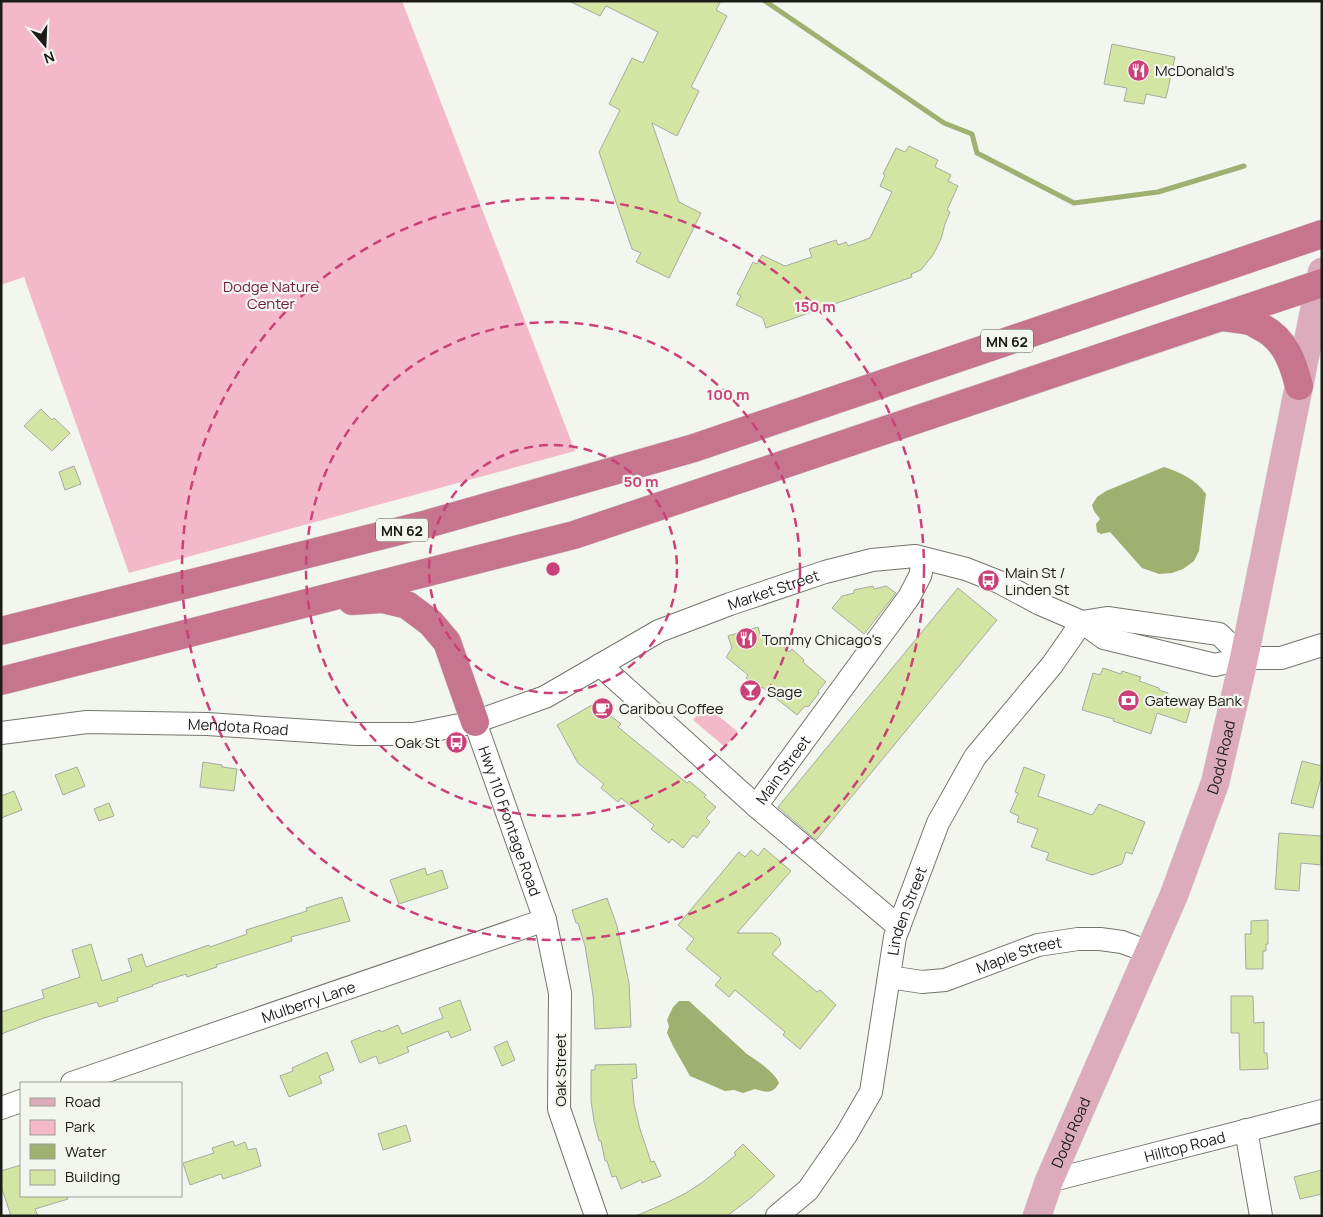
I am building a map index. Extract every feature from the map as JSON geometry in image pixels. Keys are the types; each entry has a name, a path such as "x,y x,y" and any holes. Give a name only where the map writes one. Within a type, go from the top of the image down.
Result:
{"highway":[{"name":"MN 62","path":"1,631 427,524 691,449 1322,234"},
{"path":"1,681 574,534 1222,317 1321,280"},
{"path":"1222,317 1251,321 1280,341 1295,370 1299,386"},
{"path":"293,607 382,599 407,605 431,623 447,642 474,722"}],"main road":[{"name":"Dodd Road","path":"1037,1216 1049,1181 1174,896 1215,783 1244,658 1321,280"}],"street":[{"name":"Market Street","path":"474,722 545,697 659,631 730,604 825,572 872,560 915,556 966,569 999,582 1040,604 1082,622 1104,638 1215,665 1244,658 1281,658 1322,645"},
{"name":"Main Street","path":"600,664 756,806 909,597 920,576 924,558"},
{"path":"1082,622 1107,618 1219,634 1244,658"},
{"name":"Linden Street","path":"778,1216 808,1190 846,1135 871,1092 896,937 938,823 975,757 1052,665 1082,622"},
{"name":"Mendota Road","path":"1,733 87,722 207,724 356,734 414,734 474,722"},
{"name":"Hwy 110 Frontage Road","path":"474,722 545,920"},
{"path":"756,806 899,927"},
{"name":"Mulberry Lane","path":"75,1082 545,920"},
{"name":"Oak Street","path":"545,920 560,993 559,1108 596,1216"},
{"name":"Maple Street","path":"889,977 922,982 944,980 1038,944 1078,939 1122,942 1150,952"},
{"path":"1,1108 20,1101"},
{"name":"Hilltop Road","path":"1049,1181 1322,1111"},
{"path":"1246,1130 1261,1216"}],"green space":[{"name":"Dodge Nature Center","path":"1,1 402,1 575,451 129,573 24,277 1,285"},
{"path":"705,705 738,732 725,747 693,720"}],"water":[{"path":"1164,467 1188,477 1206,494 1199,551 1194,561 1183,569 1172,573 1159,574 1142,568 1110,532 1101,534 1097,532 1096,524 1100,519 1092,505 1097,497 1106,491"},
{"path":"679,1001 689,1001 747,1054 760,1063 777,1079 779,1083 776,1087 768,1092 755,1089 743,1093 734,1090 725,1091 690,1076 667,1033 669,1026 667,1020 673,1007"}],"building":[{"path":"569,1 721,1 716,10 727,16 691,87 699,91 677,136 652,123 679,202 701,213 669,278 636,262 641,253 632,249 599,152 620,110 609,104 632,58 643,63 658,32 606,6 600,16"},
{"name":"McDonald's","path":"1112,44 1175,57 1166,98 1146,94 1144,104 1124,101 1127,88 1104,84"},
{"path":"909,146 938,160 935,167 951,175 948,181 958,186 947,210 950,212 941,239 933,255 921,270 911,274 912,277 766,328 763,318 736,305 741,296 737,294 753,262 757,264 762,255 785,266 812,257 809,249 836,240 838,245 846,242 848,246 870,238 892,192 880,186 885,175 883,174 896,148 905,152"},
{"path":"41,409 70,433 52,451 24,426"},
{"path":"74,466 81,484 65,490 59,472"},
{"path":"873,586 874,589 886,586 896,593 864,634 832,608 842,596 854,593 854,590"},
{"path":"958,588 997,620 816,840 778,807"},
{"path":"758,627 760,634 767,633 790,652 792,649 804,660 803,662 826,682 808,707 805,706 797,715 762,687 760,689 746,678 748,675 726,657 732,648 728,636"},
{"name":"Gateway Bank","path":"1103,668 1121,674 1122,671 1141,677 1139,681 1168,693 1167,698 1191,706 1186,723 1157,713 1151,734 1113,721 1114,719 1082,710 1093,673 1100,675"},
{"path":"592,705 604,715 606,712 621,724 618,727 687,783 689,781 706,795 704,797 716,807 706,818 710,822 697,838 693,835 683,848 672,839 669,843 651,829 654,825 621,798 618,802 601,788 604,784 578,763 557,725"},
{"path":"1302,761 1322,766 1322,774 1313,808 1291,803"},
{"path":"203,762 237,769 234,791 200,787"},
{"path":"77,767 85,786 63,795 55,775"},
{"path":"1024,767 1045,775 1038,796 1092,815 1099,804 1145,822 1132,854 1126,852 1122,864 1092,875 1046,860 1049,853 1031,847 1038,829 1017,822 1019,816 1010,812 1018,793 1015,792"},
{"path":"14,791 22,810 1,818 1,796"},
{"path":"109,803 114,816 99,821 94,809"},
{"path":"1279,833 1322,836 1321,865 1301,863 1299,891 1275,889"},
{"path":"764,848 791,871 737,933 772,933 779,938 781,944 772,954 817,992 820,990 836,1005 800,1049 783,1035 785,1032 735,990 729,997 715,985 721,978 686,949 694,939 678,925 739,852 745,857 751,850 758,856"},
{"path":"425,868 427,875 442,870 448,888 399,904 390,880"},
{"path":"342,897 350,921 291,937 292,941 216,965 217,967 187,977 186,974 152,985 117,998 118,1001 99,1007 97,1002 44,1018 1,1034 1,1012 44,998 42,990 80,977 72,950 91,944 102,981 132,971 128,959 142,954 146,967 247,934 246,930 307,911 306,908"},
{"path":"607,898 617,926 629,983 631,1027 595,1029 593,995 585,946 572,910"},
{"path":"1268,920 1268,944 1266,944 1266,951 1263,951 1263,969 1246,969 1245,934 1251,934 1251,921"},
{"path":"1231,996 1253,996 1254,1023 1264,1022 1264,1053 1267,1053 1268,1069 1240,1070 1239,1033 1231,1033"},
{"path":"460,1000 471,1030 451,1038 448,1031 407,1047 409,1052 379,1064 376,1056 360,1063 351,1041 398,1025 402,1034 443,1018 439,1008"},
{"path":"507,1041 515,1060 502,1066 494,1047"},
{"path":"327,1052 334,1070 319,1076 322,1083 289,1097 280,1076 293,1071 292,1068"},
{"path":"636,1064 637,1078 632,1079 634,1104 651,1162 654,1161 661,1176 642,1183 641,1180 621,1189 616,1176 612,1177 607,1161 605,1161 601,1141 599,1141 591,1101 591,1070 595,1070 595,1065"},
{"path":"406,1125 411,1141 383,1150 378,1134"},
{"path":"233,1141 235,1146 245,1142 248,1150 256,1148 261,1166 223,1179 221,1174 190,1185 183,1163 214,1153 212,1148"},
{"path":"743,1144 775,1176 727,1216 636,1216 686,1193 703,1182 736,1155 734,1153"},
{"path":"20,1165 20,1197 67,1197 68,1199 35,1209 38,1216 11,1216 1,1186 1,1171"},
{"path":"1322,1170 1322,1194 1300,1199 1294,1177"}],"waterway":[{"path":"765,1 944,123 972,134 977,153 1074,203 1158,192 1244,166"}],"place":[{"name":"McDonald's","path":"1139,70"},
{"name":"Main St / Linden St","path":"989,581"},
{"name":"Tommy Chicago's","path":"746,639"},
{"name":"Sage","path":"751,691"},
{"name":"Gateway Bank","path":"1129,700"},
{"name":"Caribou Coffee","path":"603,708"},
{"name":"Oak St","path":"456,742"}]}
